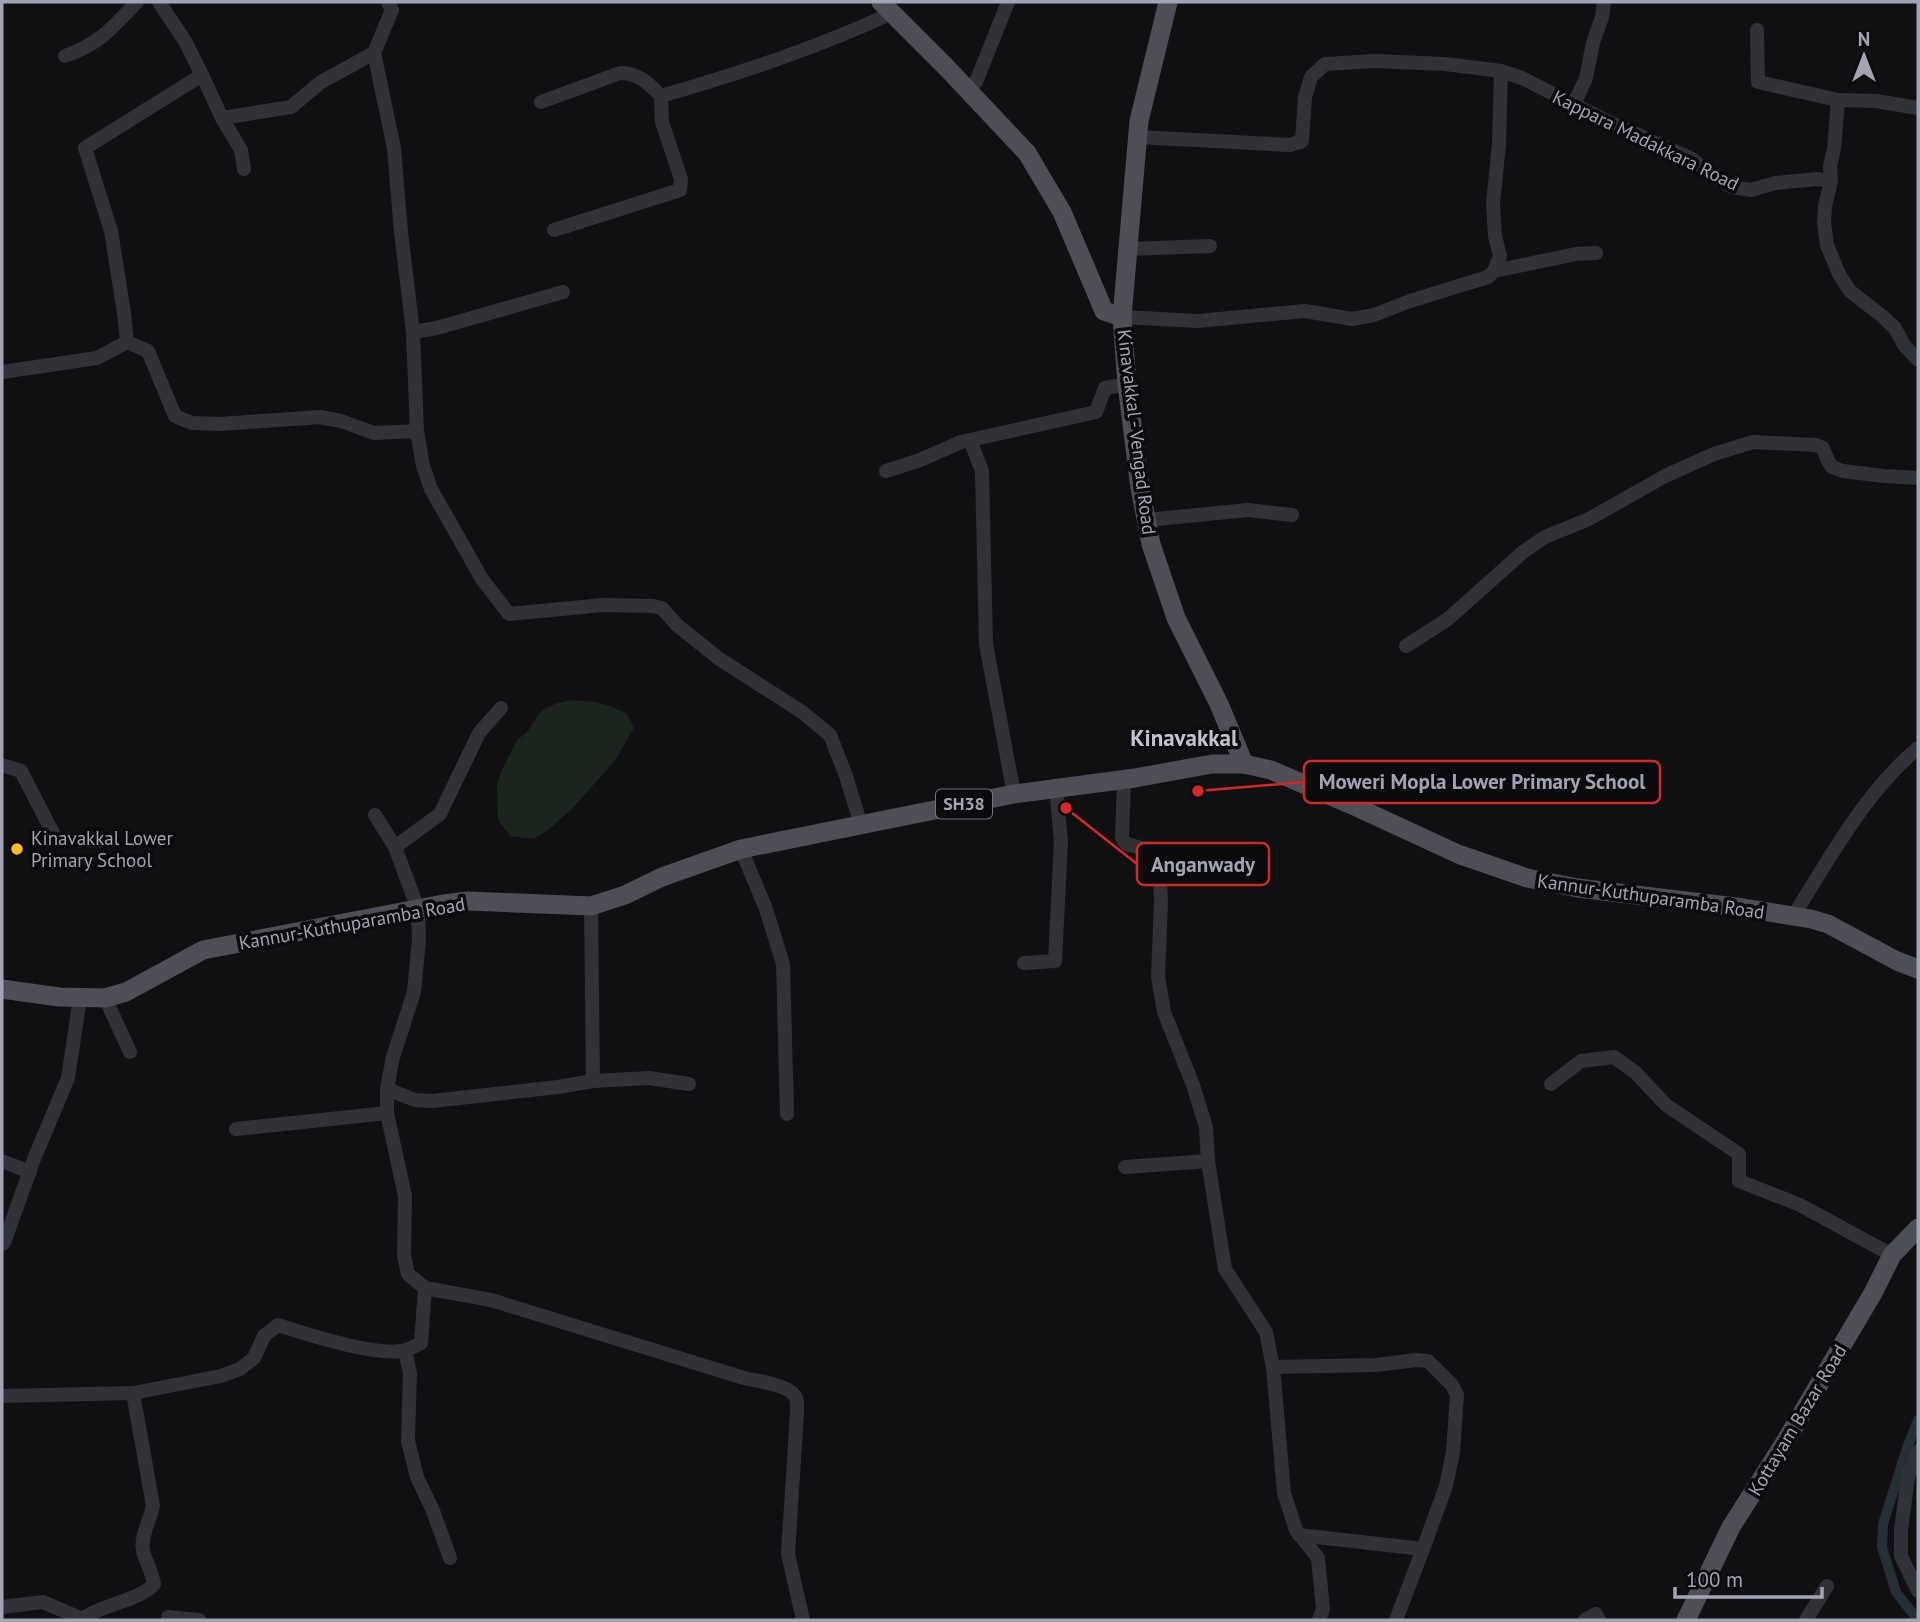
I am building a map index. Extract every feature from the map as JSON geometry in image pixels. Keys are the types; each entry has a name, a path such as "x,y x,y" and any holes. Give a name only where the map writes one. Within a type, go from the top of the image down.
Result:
{"main road":[{"name":"Kinavakkal - Vengad Road","path":"1168,2 1139,121 1122,317 1126,384 1151,544 1176,618 1219,704 1244,764"},
{"path":"886,7 1027,153 1062,212 1104,311 1122,317"},
{"name":"Kannur-Kuthuparamba Road","path":"2,989 80,998 106,998 126,992 203,950 468,901 590,906 741,849 1014,794 1212,764 1244,764 1271,770 1352,804 1458,855 1527,878 1637,896 1744,908 1828,924 1897,961 1918,969"},
{"name":"Kottayam Bazar Road","path":"1686,1620 1731,1527 1860,1316 1892,1255 1918,1227"}],"street":[{"path":"65,56 103,38 137,2"},
{"path":"159,2 185,41 222,118 241,150 244,169"},
{"path":"388,2 392,10 374,53 394,148 413,332 417,431 423,466 432,489 482,579 509,614 603,605 662,608 677,625 718,658 802,712 830,735 861,825"},
{"path":"967,89 976,82 1008,2"},
{"path":"1574,104 1586,79 1604,2"},
{"path":"661,96 739,73 847,34 886,7"},
{"path":"1758,30 1758,82 1838,100 1876,101 1918,108"},
{"path":"222,118 291,107 321,82 374,53"},
{"name":"Kappara Madakkara Road","path":"1138,137 1290,145 1302,141 1305,97 1311,77 1325,64 1375,61 1445,64 1501,72 1521,79 1692,159 1732,187 1751,190 1775,183 1817,179 1831,181"},
{"path":"1122,317 1198,321 1305,311 1352,319 1374,315 1488,277 1494,271 1500,256 1495,236 1493,204 1499,144 1501,72"},
{"path":"541,102 620,73 630,73 643,78 661,96 662,122 681,179 680,190 554,230"},
{"path":"127,342 111,231 85,148 202,75"},
{"path":"1838,100 1830,166 1831,181 1825,206 1827,245 1839,274 1850,291 1895,328 1904,345 1918,360"},
{"path":"1128,249 1210,246"},
{"path":"1494,271 1576,254 1596,253"},
{"path":"413,332 437,328 563,292"},
{"path":"2,372 97,358 127,342"},
{"path":"127,342 148,351 175,416 192,423 220,424 320,417 341,421 374,433 417,431"},
{"path":"886,471 961,442 1103,410 1105,388 1126,384"},
{"path":"971,440 982,471 986,644 1014,794"},
{"path":"1406,646 1448,619 1523,552 1545,537 1589,519 1665,476 1714,454 1753,442 1816,445 1823,448 1832,467 1843,471 1918,478"},
{"path":"1146,520 1248,510 1292,515"},
{"path":"395,847 440,814 479,733 501,708"},
{"path":"1793,916 1866,805 1898,765 1918,748"},
{"path":"2,765 21,771 56,839"},
{"path":"1124,779 1122,838 1126,844 1150,850 1159,858 1161,901 1158,977 1164,1012 1193,1085 1206,1127 1208,1161 1225,1269 1266,1332 1273,1367 1284,1493 1296,1530 1318,1558 1323,1609 1318,1620"},
{"path":"1024,963 1055,961 1062,841 1056,788"},
{"path":"375,815 395,847 418,909 419,939 414,992 393,1057 387,1089 387,1113 405,1196 404,1255 408,1274 425,1287 491,1300 744,1378 782,1387 791,1392 796,1398 797,1412 788,1553 803,1620"},
{"path":"741,849 766,909 783,964 787,1114"},
{"path":"590,906 593,1081"},
{"path":"2,1244 68,1078 80,998"},
{"path":"106,998 130,1052"},
{"path":"1551,1084 1581,1061 1614,1057 1635,1072 1665,1105 1739,1154 1739,1181 1800,1205 1892,1255"},
{"path":"387,1089 415,1100 432,1101 593,1081 649,1078 689,1084"},
{"path":"236,1129 387,1113"},
{"path":"2,1161 30,1172"},
{"path":"1125,1167 1208,1161"},
{"path":"2,1396 133,1393 221,1376 240,1370 254,1358 264,1336 278,1325 313,1337 378,1351 405,1351 421,1343 425,1287"},
{"path":"405,1351 410,1373 408,1441 417,1477 450,1558"},
{"path":"1273,1367 1428,1361 1452,1385 1457,1395 1453,1452 1446,1486 1396,1620"},
{"path":"2,1606 43,1602 82,1620 107,1606 148,1591 154,1584 153,1574 143,1550 143,1538 153,1506 133,1393"},
{"path":"1918,1451 1908,1477 1901,1530 1901,1556 1918,1591"},
{"path":"1299,1535 1423,1549"},
{"path":"1805,1620 1827,1586"},
{"path":"1585,1620 1596,1614 1599,1620"},
{"path":"168,1617 199,1620"}],"shaded area":[{"path":"571,700 607,705 626,713 634,728 616,759 573,808 548,830 534,839 510,836 498,820 497,786 500,774 517,740 527,732 541,711"}],"waterway":[{"path":"1918,1420 1883,1524 1882,1547 1896,1592 1918,1620"}],"place":[{"name":"Moweri Mopla Lower Primary School","path":"1198,791"},
{"name":"Anganwady","path":"1066,808"},
{"name":"Kinavakkal Lower Primary School","path":"17,849"}],"district":[{"name":"Kinavakkal","path":"1184,738"}]}
